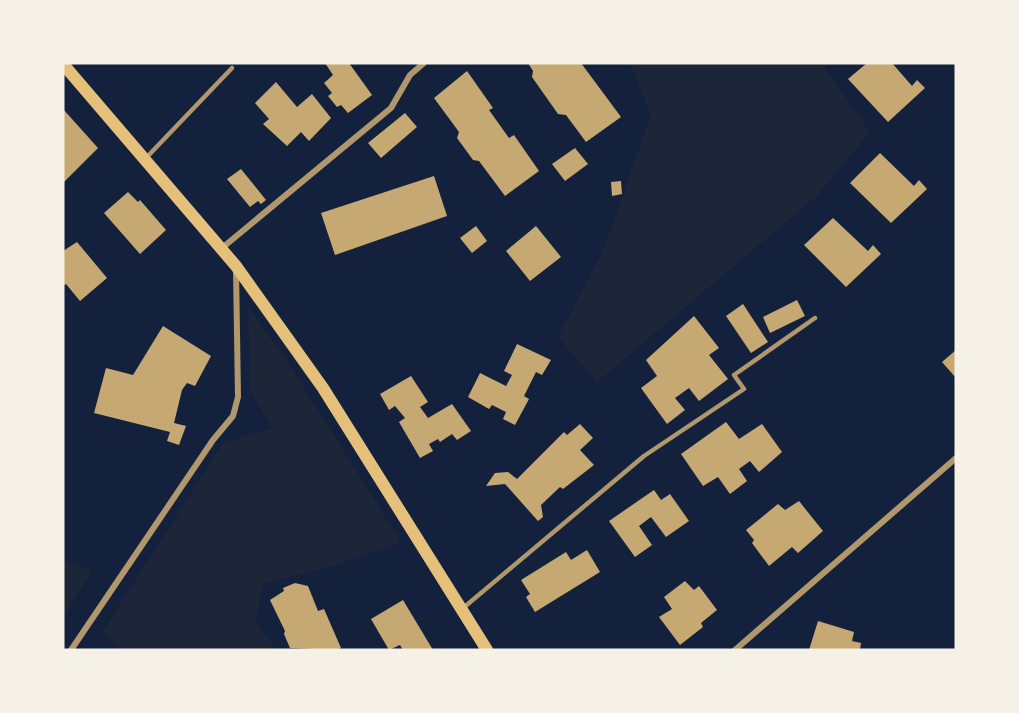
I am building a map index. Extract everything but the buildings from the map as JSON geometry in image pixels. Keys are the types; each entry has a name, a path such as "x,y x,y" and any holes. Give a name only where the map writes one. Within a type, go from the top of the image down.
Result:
{"main road":[{"path":"63,64 146,158 236,266 323,388 487,650"}],"street":[{"path":"222,248 391,108 410,75 424,63"},
{"path":"71,650 213,440 233,416 238,397 236,266"},
{"path":"735,650 956,458"}],"lane":[{"path":"146,158 232,68"},
{"path":"462,609 644,456 744,390 734,375 815,318"}],"shaded area":[{"path":"630,63 827,63 824,67 870,132 817,196 597,382 558,337 603,251 651,115"},
{"path":"248,306 292,369 401,542 333,566 262,584 256,621 276,650 120,650 103,631 223,443 272,428 250,390"},
{"path":"63,559 92,572 63,618"}]}
